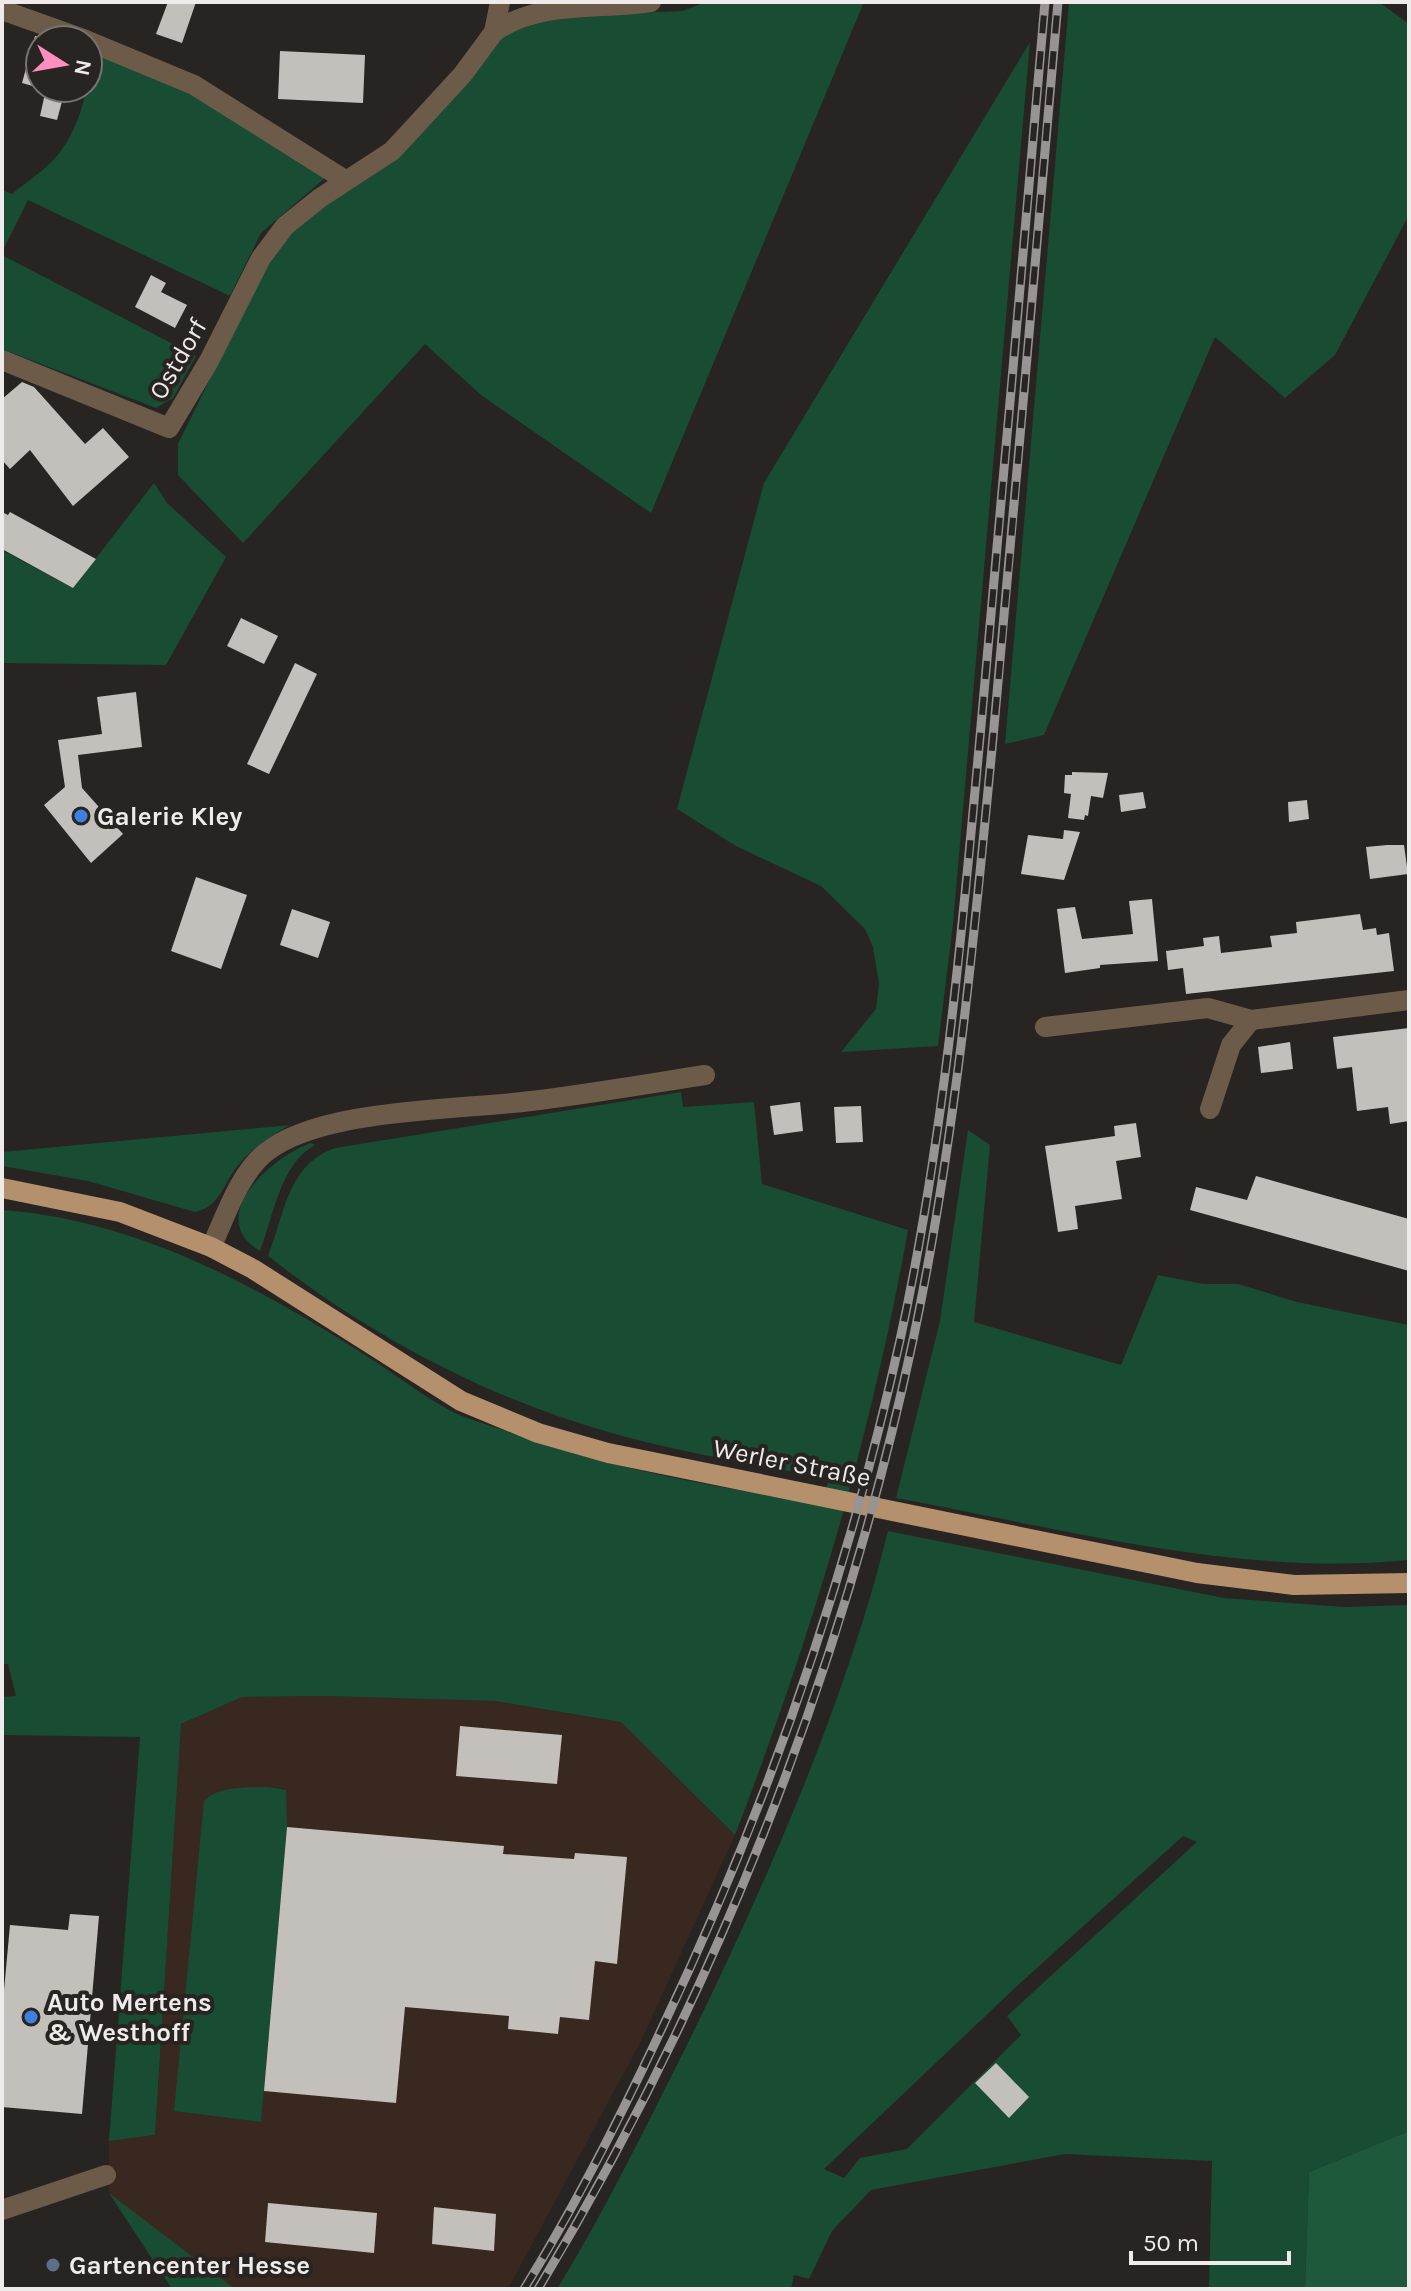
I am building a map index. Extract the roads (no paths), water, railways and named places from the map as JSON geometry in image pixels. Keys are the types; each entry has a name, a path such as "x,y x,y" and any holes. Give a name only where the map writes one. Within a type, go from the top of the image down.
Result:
{"main road":[{"name":"Werler Straße","path":"2,1188 120,1212 211,1247 253,1269 461,1401 503,1419 608,1453 1252,1582 1353,1586 1409,1583"}],"street":[{"name":"Ostdorf","path":"494,32 500,2"},
{"name":"Ostdorf","path":"2,360 169,428 203,374 261,258 285,226 345,180 392,151 463,74 494,32 516,17 549,10 651,2"},
{"path":"2,10 42,24"},
{"path":"104,47 194,85 345,180"},
{"path":"1045,1027 1208,1008 1251,1020 1409,1000"},
{"path":"1210,1109 1231,1045 1251,1020"},
{"path":"211,1247 244,1178 265,1153 296,1135 361,1119 531,1101 705,1075"},
{"path":"2,2210 106,2175"}],"railway":[{"path":"524,2289 580,2193 631,2093 737,1859 801,1690 829,1604 879,1429 900,1340 929,1188 959,958 1045,2"},
{"path":"538,2289 602,2178 661,2065 715,1949 765,1830 810,1710 849,1588 884,1464 913,1340 941,1191 970,965 1058,2"}],"place":[{"name":"Galerie Kley","path":"81,816"},
{"name":"Auto Mertens & Westhoff","path":"31,2017"},
{"name":"Gartencenter Hesse","path":"53,2265"}]}
